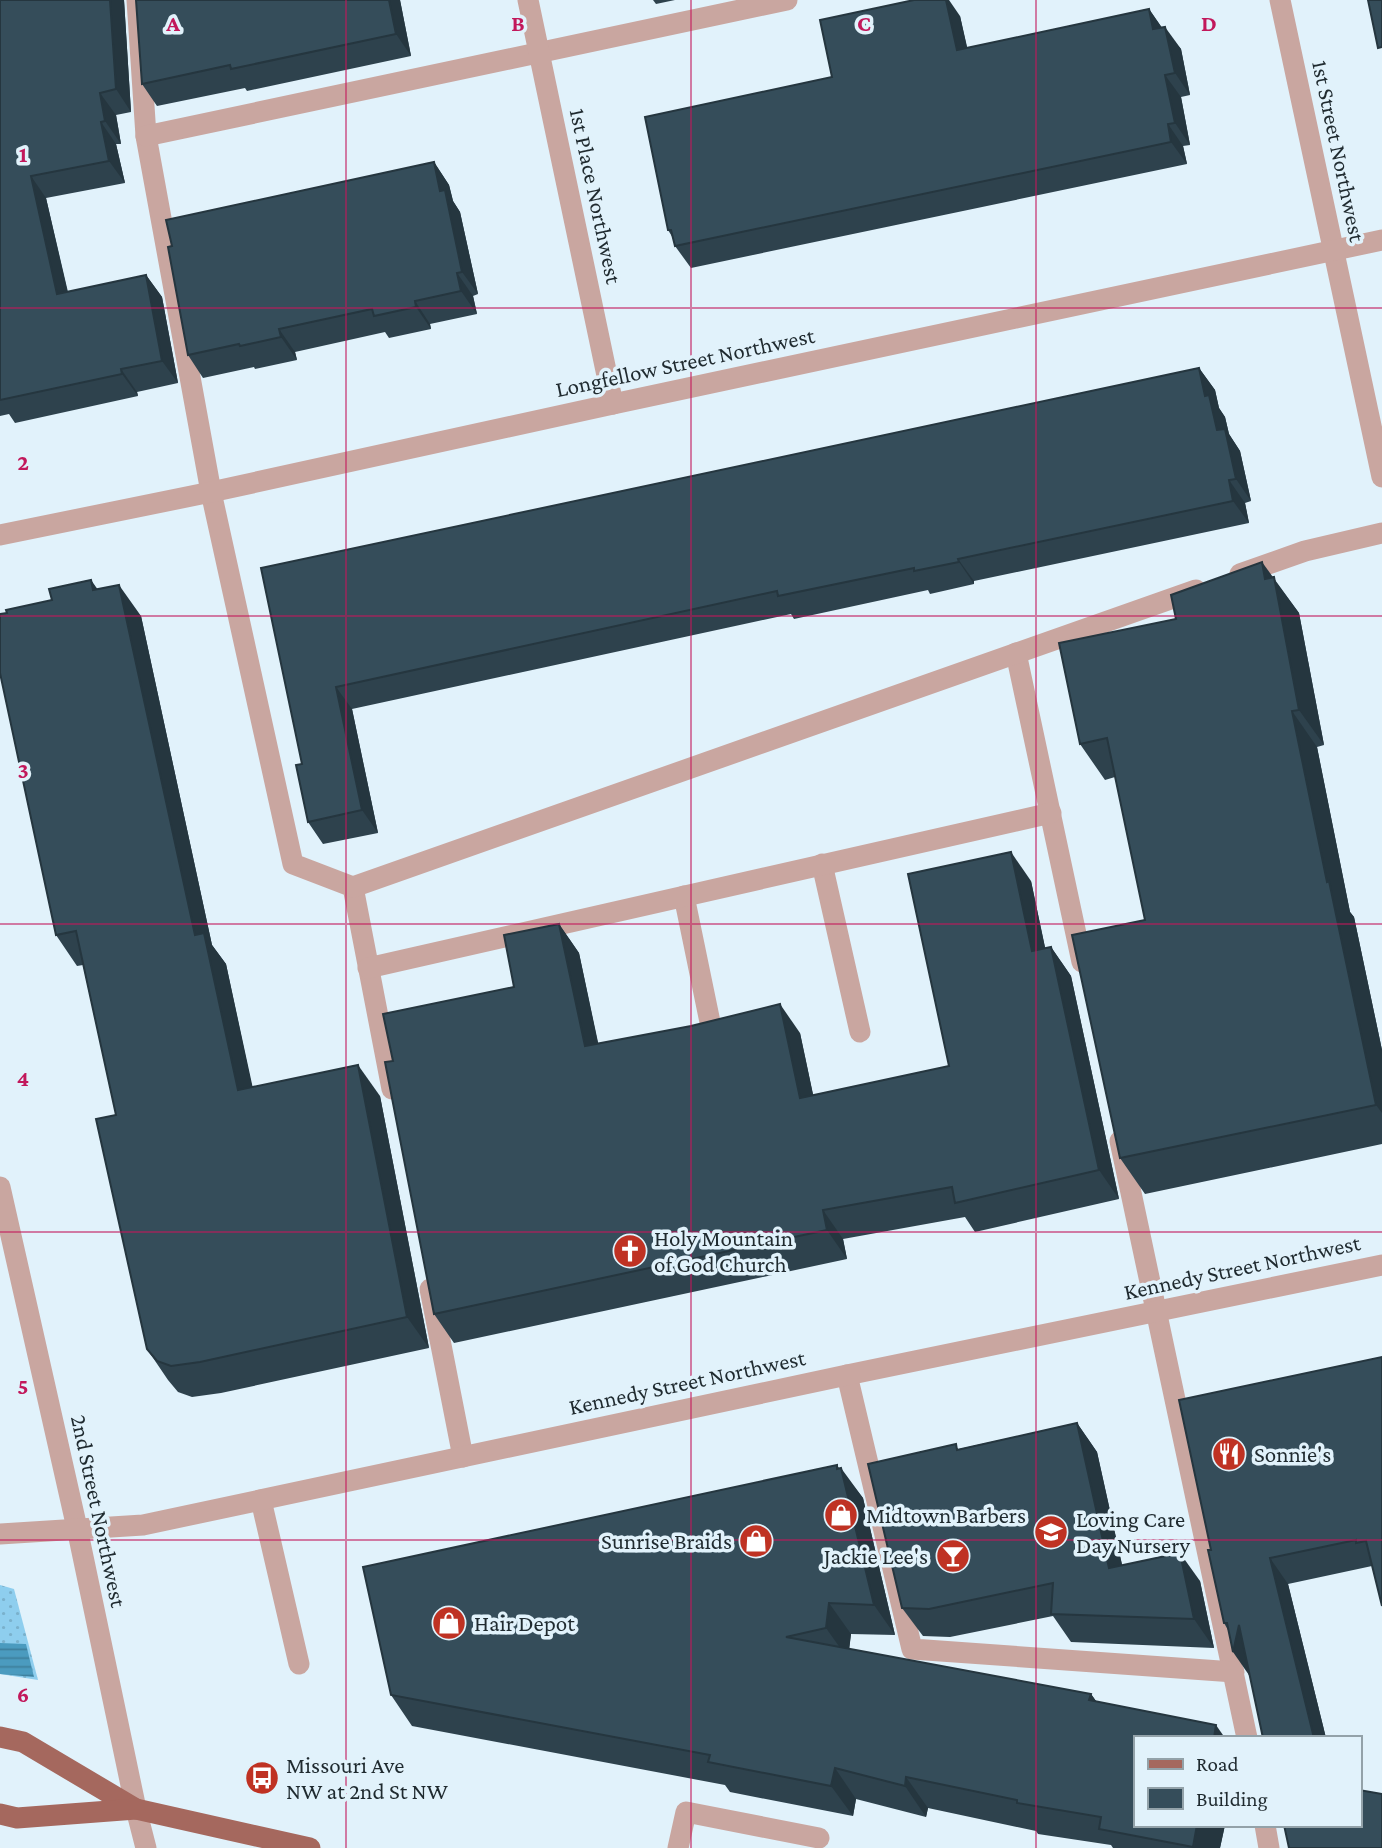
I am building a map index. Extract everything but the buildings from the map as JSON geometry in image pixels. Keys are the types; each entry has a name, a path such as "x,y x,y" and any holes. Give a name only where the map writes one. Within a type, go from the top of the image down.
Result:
{"main road":[{"path":"0,1737 23,1742 136,1809"},
{"path":"0,1814 17,1818 136,1809 310,1848"}],"street":[{"path":"136,0 146,136 211,492 293,864 353,887 1305,551 1382,533"},
{"name":"1st Place Northwest","path":"528,0 613,404"},
{"path":"146,136 787,0"},
{"name":"1st Street Northwest","path":"1280,0 1382,477"},
{"name":"Longfellow Street Northwest","path":"0,535 1382,240"},
{"path":"1016,653 1086,977"},
{"path":"368,968 1051,813"},
{"path":"822,864 860,1031"},
{"path":"353,887 395,1105"},
{"path":"684,896 711,1027"},
{"path":"1118,1128 1247,1736"},
{"name":"2nd Street Northwest","path":"0,1187 3,1213 77,1528 146,1848"},
{"name":"Kennedy Street Northwest","path":"0,1534 143,1525 847,1375 1382,1265"},
{"path":"427,1269 463,1457"},
{"path":"847,1375 912,1649 1234,1672"},
{"path":"261,1500 299,1664"},
{"path":"678,1848 686,1812 819,1838"},
{"path":"1265,1827 1269,1848"}],"shaded area":[{"path":"0,1585 14,1589 38,1680 0,1674"},
{"path":"0,1643 26,1644 34,1677 0,1674"}],"place":[{"name":"Holy Mountain of God Church","path":"630,1251"},
{"name":"Sonnie's","path":"1229,1454"},
{"name":"Midtown Barbers","path":"841,1515"},
{"name":"Loving Care Day Nursery","path":"1051,1532"},
{"name":"Sunrise Braids","path":"756,1541"},
{"name":"Jackie Lee's","path":"953,1556"},
{"name":"Hair Depot","path":"449,1623"},
{"name":"Missouri Ave NW at 2nd St NW","path":"262,1778"}]}
